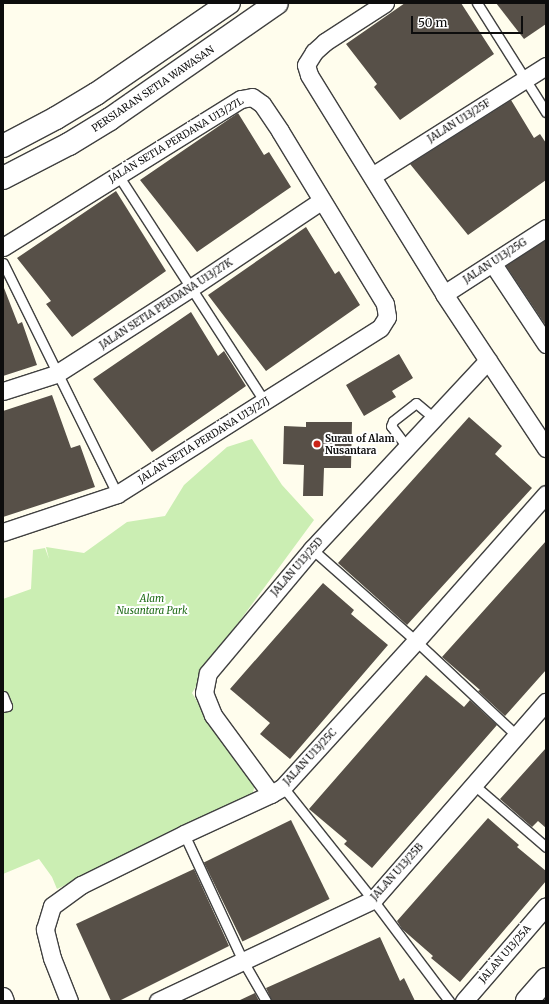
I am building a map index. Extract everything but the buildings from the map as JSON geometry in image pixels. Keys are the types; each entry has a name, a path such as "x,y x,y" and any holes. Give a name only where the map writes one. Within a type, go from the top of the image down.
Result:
{"street":[{"path":"185,33 218,3"},
{"path":"3,146 56,118 96,94 229,3"},
{"name":"PERSIARAN SETIA WAWASAN","path":"3,178 45,157 110,119 277,3"},
{"path":"385,3 325,42 314,52 306,65 314,84 444,294 546,448"},
{"name":"JALAN U13/25F","path":"372,176 546,66"},
{"name":"JALAN SETIA PERDANA U13/27L","path":"3,247 241,100 252,97 262,104 280,131 385,304 387,317"},
{"name":"JALAN SETIA PERDANA U13/27K","path":"3,391 56,374 192,288 322,201"},
{"name":"JALAN U13/25G","path":"444,294 493,264 546,228"},
{"path":"493,264 546,344"},
{"name":"JALAN SETIA PERDANA U13/27J","path":"3,532 117,494 380,328 387,317"},
{"name":"JALAN U13/25D","path":"277,791 213,716 204,693 208,673 312,549 488,360"},
{"name":"JALAN U13/25C","path":"69,1001 52,958 45,929 52,906 81,884 277,791 416,641 546,494"},
{"name":"JALAN U13/25B","path":"158,1001 373,900 546,702"},
{"name":"JALAN U13/25A","path":"464,1001 546,906"},
{"path":"527,1001 546,979"},
{"path":"3,996 5,1001"}],"lane":[{"path":"477,3 524,80 546,112"},
{"path":"118,175 265,402"},
{"path":"3,263 56,374 117,494"},
{"path":"408,447 391,426 393,420 416,403 434,418"},
{"path":"312,549 416,641 516,735"},
{"path":"3,696 7,706 3,707"},
{"path":"473,784 546,847"},
{"path":"277,791 373,900 449,1001"},
{"path":"184,834 243,961 266,1001"}],"green space":[{"name":"Alam Nusantara Park","path":"252,439 282,485 314,520 219,649 192,693 205,714 257,775 252,797 57,889 52,877 39,859 3,874 3,599 31,589 33,550 45,548 49,559 46,547 84,553 127,522 165,516 184,485 227,447"}],"place":[{"name":"Surau of Alam Nusantara","path":"317,444"}]}
